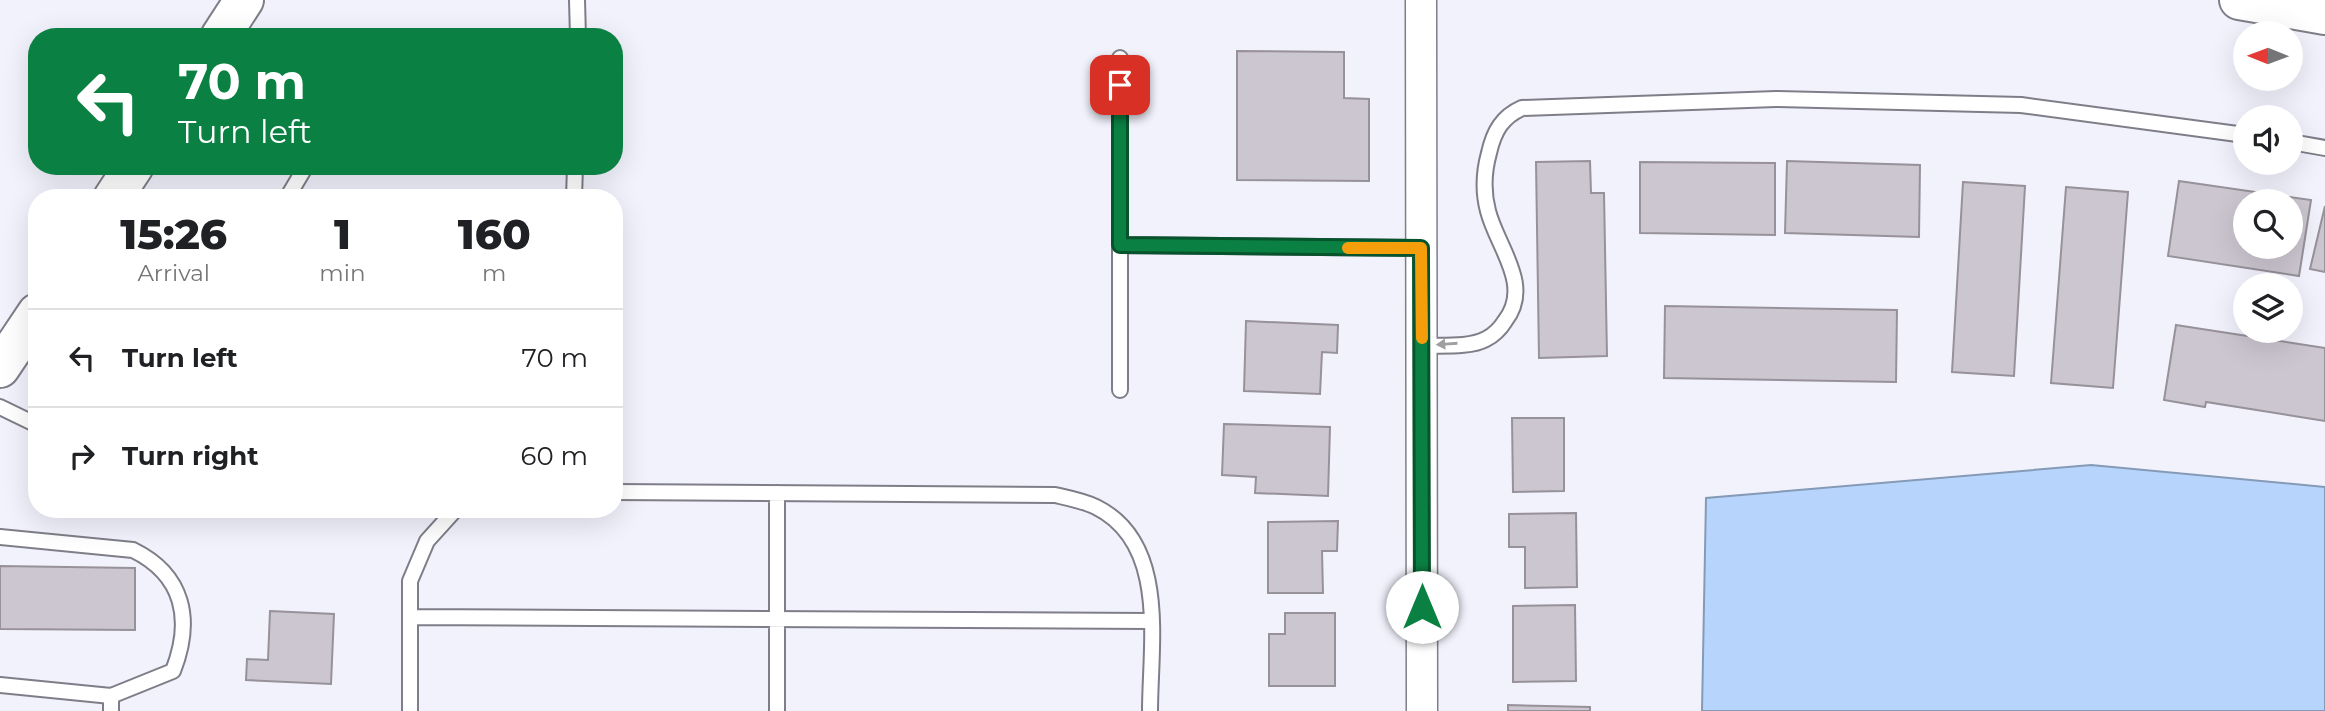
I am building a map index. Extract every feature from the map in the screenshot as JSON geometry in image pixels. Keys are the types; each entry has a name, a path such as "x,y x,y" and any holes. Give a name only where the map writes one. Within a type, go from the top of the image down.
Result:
{"main road":[{"path":"226,28 244,0"},
{"path":"2239,0 2325,15"},
{"path":"0,368 28,326"}],"street":[{"path":"1421,0 1422,711"}],"lane":[{"path":"577,0 578,28"},
{"path":"1119,390 1120,58"},
{"path":"1422,346 1485,340 1498,331 1512,314 1516,294 1513,272 1487,209 1485,184 1486,164 1496,130 1506,116 1522,108 1776,99 2021,105 2233,133"},
{"path":"2303,144 2325,148"},
{"path":"1120,245 1421,248"},
{"path":"0,407 28,421"},
{"path":"623,492 1055,495 1098,508 1130,537 1142,554 1149,579 1150,711"},
{"path":"777,711 778,493"},
{"path":"410,711 410,581 416,561 447,518"},
{"path":"0,537 133,550 151,559 178,590 183,637 173,671 111,704 0,685"},
{"path":"410,617 1150,621"}],"water":[{"path":"2091,465 2325,487 2325,711 1702,711 1706,498"}],"building":[{"path":"1237,51 1344,52 1344,98 1369,99 1369,181 1237,180"},
{"path":"1590,161 1591,193 1604,193 1607,356 1539,358 1536,162"},
{"path":"1787,161 1920,165 1919,237 1785,233"},
{"path":"1640,162 1775,163 1775,235 1640,233"},
{"path":"2179,181 2235,189 2233,259 2302,259 2299,273 2279,273 2168,256"},
{"path":"1963,182 2025,186 2014,376 1952,372"},
{"path":"2066,187 2128,192 2113,388 2051,383"},
{"path":"2303,199 2311,200 2303,251"},
{"path":"2325,206 2325,272 2310,269"},
{"path":"1665,306 1897,310 1896,382 1664,378"},
{"path":"1246,321 1338,325 1337,353 1322,352 1320,394 1244,391"},
{"path":"2176,325 2233,334 2233,343 2293,343 2325,348 2325,421 2206,402 2205,407 2164,400"},
{"path":"1512,418 1564,418 1564,491 1513,492"},
{"path":"1224,424 1330,427 1328,496 1255,493 1256,477 1222,475"},
{"path":"1576,513 1577,587 1525,588 1525,547 1509,547 1509,514"},
{"path":"1338,521 1337,551 1322,551 1323,593 1268,593 1268,522"},
{"path":"0,566 135,568 135,630 0,629"},
{"path":"1575,605 1576,681 1513,682 1513,606"},
{"path":"270,611 334,614 331,684 246,680 247,659 268,660"},
{"path":"1285,613 1335,613 1335,686 1269,686 1269,634 1285,634"},
{"path":"1508,705 1590,707 1590,711 1508,711"}],"slow traffic":[{"path":"1348,248 1421,248 1422,338"}],"route":[{"path":"1120,85 1120,245 1421,248 1422,607"}]}
